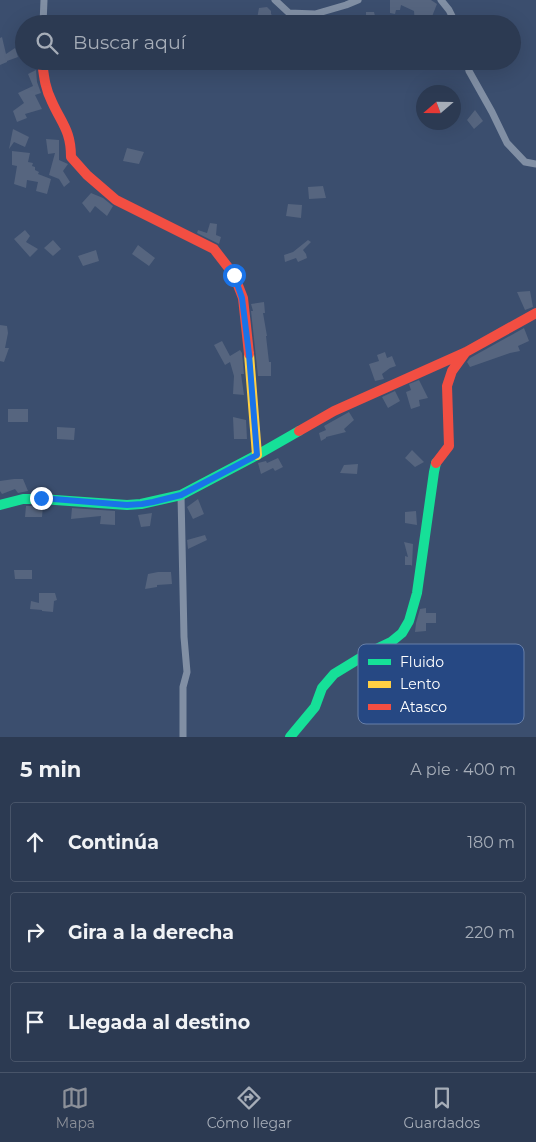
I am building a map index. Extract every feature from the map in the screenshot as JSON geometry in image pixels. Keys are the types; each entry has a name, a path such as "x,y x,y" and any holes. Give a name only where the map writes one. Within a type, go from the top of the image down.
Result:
{"street":[{"path":"43,15 44,0"},
{"path":"275,0 289,14 314,14 358,0"},
{"path":"441,0 452,15"},
{"path":"43,70 44,81 52,102 68,132 71,157 87,175 116,200 214,248 234,275 242,298 250,363 257,455"},
{"path":"469,70 507,144 526,162 536,164"},
{"path":"0,504 23,499 41,498 134,504 181,495 257,455 334,411 426,368 466,352 536,313"},
{"path":"387,644 402,633 409,621 417,592 434,472 437,461 449,446 447,386 452,371 466,352"},
{"path":"181,495 184,637 187,672 183,687 183,737"},
{"path":"290,737 316,707 322,688 334,674 358,659"}],"building":[{"path":"390,0 431,0 437,4 433,15 414,15 414,11 401,5 400,10 396,10 395,14 390,13"},
{"path":"267,7 272,15 258,15 259,8"},
{"path":"366,12 374,12 375,15 366,15"},
{"path":"2,37 6,54 15,48 15,58 0,65 0,38"},
{"path":"36,70 37,82 41,93 35,95 42,109 25,114 27,118 17,122 13,111 24,103 18,93 33,86 28,74"},
{"path":"475,110 483,121 474,129 467,120"},
{"path":"13,129 29,137 25,147 14,142 9,149"},
{"path":"46,139 59,140 59,160 68,164 63,171 70,182 64,187 59,179 49,175 55,153 48,154"},
{"path":"127,148 144,152 139,164 123,161"},
{"path":"12,151 30,153 28,162 33,163 32,166 39,172 38,174 51,179 47,194 36,191 38,182 27,180 26,188 14,184 17,166 12,165"},
{"path":"323,186 326,198 309,199 308,187"},
{"path":"91,193 103,198 113,206 107,216 95,206 90,213 82,203"},
{"path":"288,204 302,205 301,218 286,216"},
{"path":"210,223 217,224 216,235 221,237 219,244 197,233 198,230 207,233"},
{"path":"25,230 30,236 26,242 38,249 30,257 14,239"},
{"path":"53,240 61,249 53,256 44,248"},
{"path":"308,240 311,242 303,250 307,258 298,262 296,258 285,262 284,255 293,252"},
{"path":"138,245 155,258 149,266 132,254"},
{"path":"96,250 99,261 83,266 78,256"},
{"path":"530,291 533,307 525,310 517,292"},
{"path":"264,302 265,313 263,313 269,362 271,362 271,376 258,376 251,311 253,311 251,304"},
{"path":"0,325 7,326 8,333 5,348 9,348 4,362 0,361"},
{"path":"524,328 529,341 518,346 520,351 470,367 467,362 470,358"},
{"path":"222,341 230,356 240,350 242,353 244,374 241,374 244,395 233,394 234,376 230,362 225,365 214,345"},
{"path":"385,352 387,358 392,356 396,366 382,374 384,379 375,381 369,364 379,361 377,355"},
{"path":"419,380 428,398 419,400 420,406 411,409 406,392 411,390 409,384"},
{"path":"395,391 400,401 388,408 382,397"},
{"path":"8,409 28,409 28,422 8,422"},
{"path":"349,412 354,420 344,429 346,432 326,437 321,441 319,433 326,430 324,426"},
{"path":"233,417 246,420 247,439 234,439"},
{"path":"57,427 75,428 74,440 57,439"},
{"path":"412,450 424,462 415,467 405,458"},
{"path":"278,458 283,467 275,471 273,468 261,474 258,463 266,461 267,463"},
{"path":"358,464 357,474 340,473 344,465"},
{"path":"23,479 28,491 18,493 15,489 2,494 0,491 0,481"},
{"path":"198,499 204,514 193,519 187,507"},
{"path":"26,506 43,506 42,517 25,517"},
{"path":"72,508 115,511 115,525 100,524 101,516 71,519"},
{"path":"416,511 417,525 405,523 405,512"},
{"path":"152,513 150,526 141,527 138,515"},
{"path":"205,535 207,540 188,549 187,540"},
{"path":"404,542 413,544 412,566 405,565 405,556 408,557"},
{"path":"14,570 32,570 32,579 15,579"},
{"path":"171,572 172,584 157,585 157,587 145,589 148,574"},
{"path":"39,593 55,593 57,600 54,601 53,612 30,609 31,601 39,603"},
{"path":"426,608 426,613 436,613 436,623 426,623 426,631 415,632 420,609"}],"traffic: fast":[{"path":"0,505 23,499 127,505 141,504 181,495 299,431"},
{"path":"387,644 402,633 409,621 417,593 436,463"},
{"path":"290,737 315,707 322,688 334,674 358,659"}],"traffic: slow":[{"path":"249,354 257,455"}],"traffic: jam":[{"path":"43,70 46,87 68,134 71,157 87,175 116,200 214,249 234,275 243,298 249,354"},
{"path":"299,431 334,411 466,352 536,313"},
{"path":"436,463 449,446 447,386 452,371 465,353"}],"route":[{"path":"41,498 127,505 153,502 181,495 257,455 249,354 242,298 234,275"}]}
